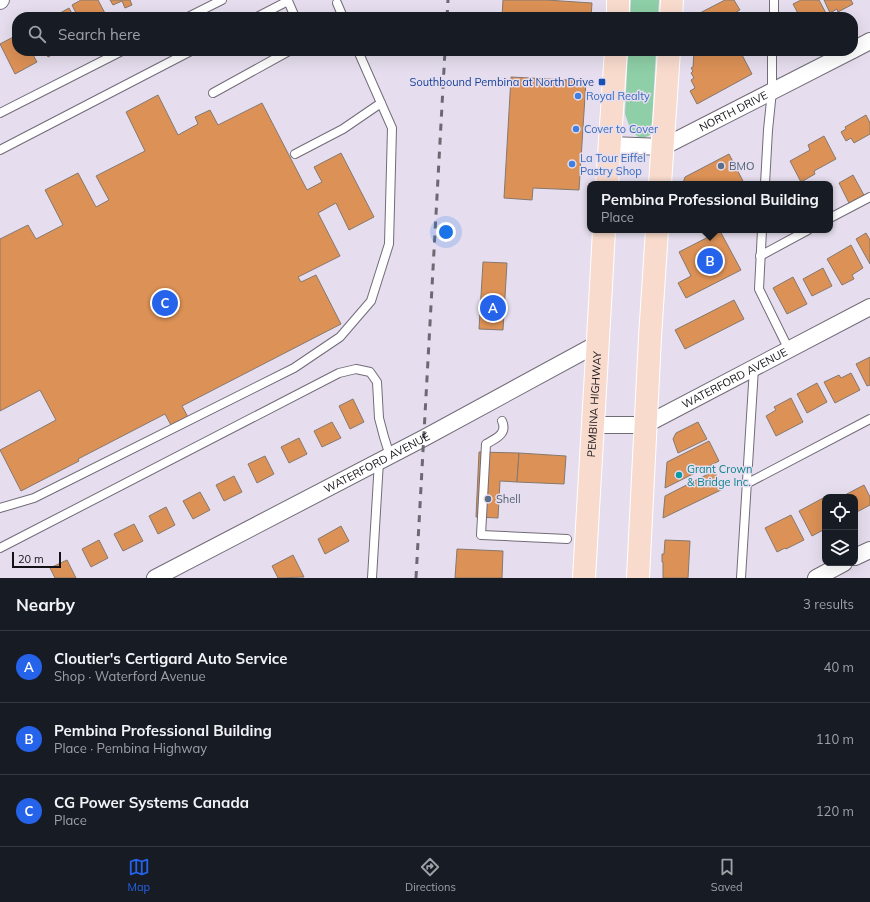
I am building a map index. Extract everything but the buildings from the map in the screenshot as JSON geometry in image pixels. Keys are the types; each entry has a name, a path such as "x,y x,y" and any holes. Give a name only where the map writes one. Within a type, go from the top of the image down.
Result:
{"main road":[{"path":"618,0 618,12"},
{"path":"671,12 672,0"},
{"path":"607,181 616,56"},
{"path":"660,181 668,56"},
{"name":"PEMBINA HIGHWAY","path":"584,578 604,233"},
{"path":"638,578 645,425 657,233"}],"street":[{"name":"NORTH DRIVE","path":"858,47 870,41"},
{"name":"NORTH DRIVE","path":"610,145 663,147 840,56"},
{"name":"WATERFORD AVENUE","path":"593,425 645,425 870,307"},
{"name":"WATERFORD AVENUE","path":"155,578 424,438 598,344"},
{"path":"858,556 870,550"},
{"path":"816,578 838,566"}],"lane":[{"path":"198,12 222,0"},
{"path":"774,0 774,12"},
{"path":"267,12 288,1 293,12"},
{"path":"337,1 341,12"},
{"path":"0,113 112,56"},
{"path":"0,150 181,56"},
{"path":"213,92 280,56"},
{"path":"0,508 34,498 294,368 340,337 371,301 389,244 392,128 360,56"},
{"path":"765,181 772,91 772,56"},
{"path":"295,154 343,129 381,103"},
{"path":"833,216 870,197"},
{"path":"762,233 759,289 789,350"},
{"path":"760,256 802,233"},
{"path":"741,578 754,368"},
{"path":"0,548 339,373 356,369 370,372 377,382 379,418 384,437 384,458 372,578"},
{"path":"746,484 870,419"},
{"path":"502,421 504,430 501,435 486,444 481,535 568,539"}],"green space":[{"path":"631,0 659,0 658,12 630,12"},
{"path":"628,56 656,56 650,135 644,138 639,138 629,125 625,114"}],"railway":[{"path":"447,12 448,0"},
{"path":"416,578 445,56"}],"place":[{"name":"Southbound Pembina at North Drive","path":"602,82"},
{"name":"Royal Realty","path":"578,96"},
{"name":"Cover to Cover","path":"576,129"},
{"name":"La Tour Eiffel Pastry Shop","path":"572,164"},
{"name":"BMO","path":"721,166"},
{"name":"Pembina Professional Building","path":"710,261"},
{"name":"CG Power Systems Canada","path":"165,303"},
{"name":"Cloutier's Certigard Auto Service","path":"493,308"},
{"name":"Grant Crown & Bridge Inc.","path":"679,475"},
{"name":"Shell","path":"488,499"}]}
